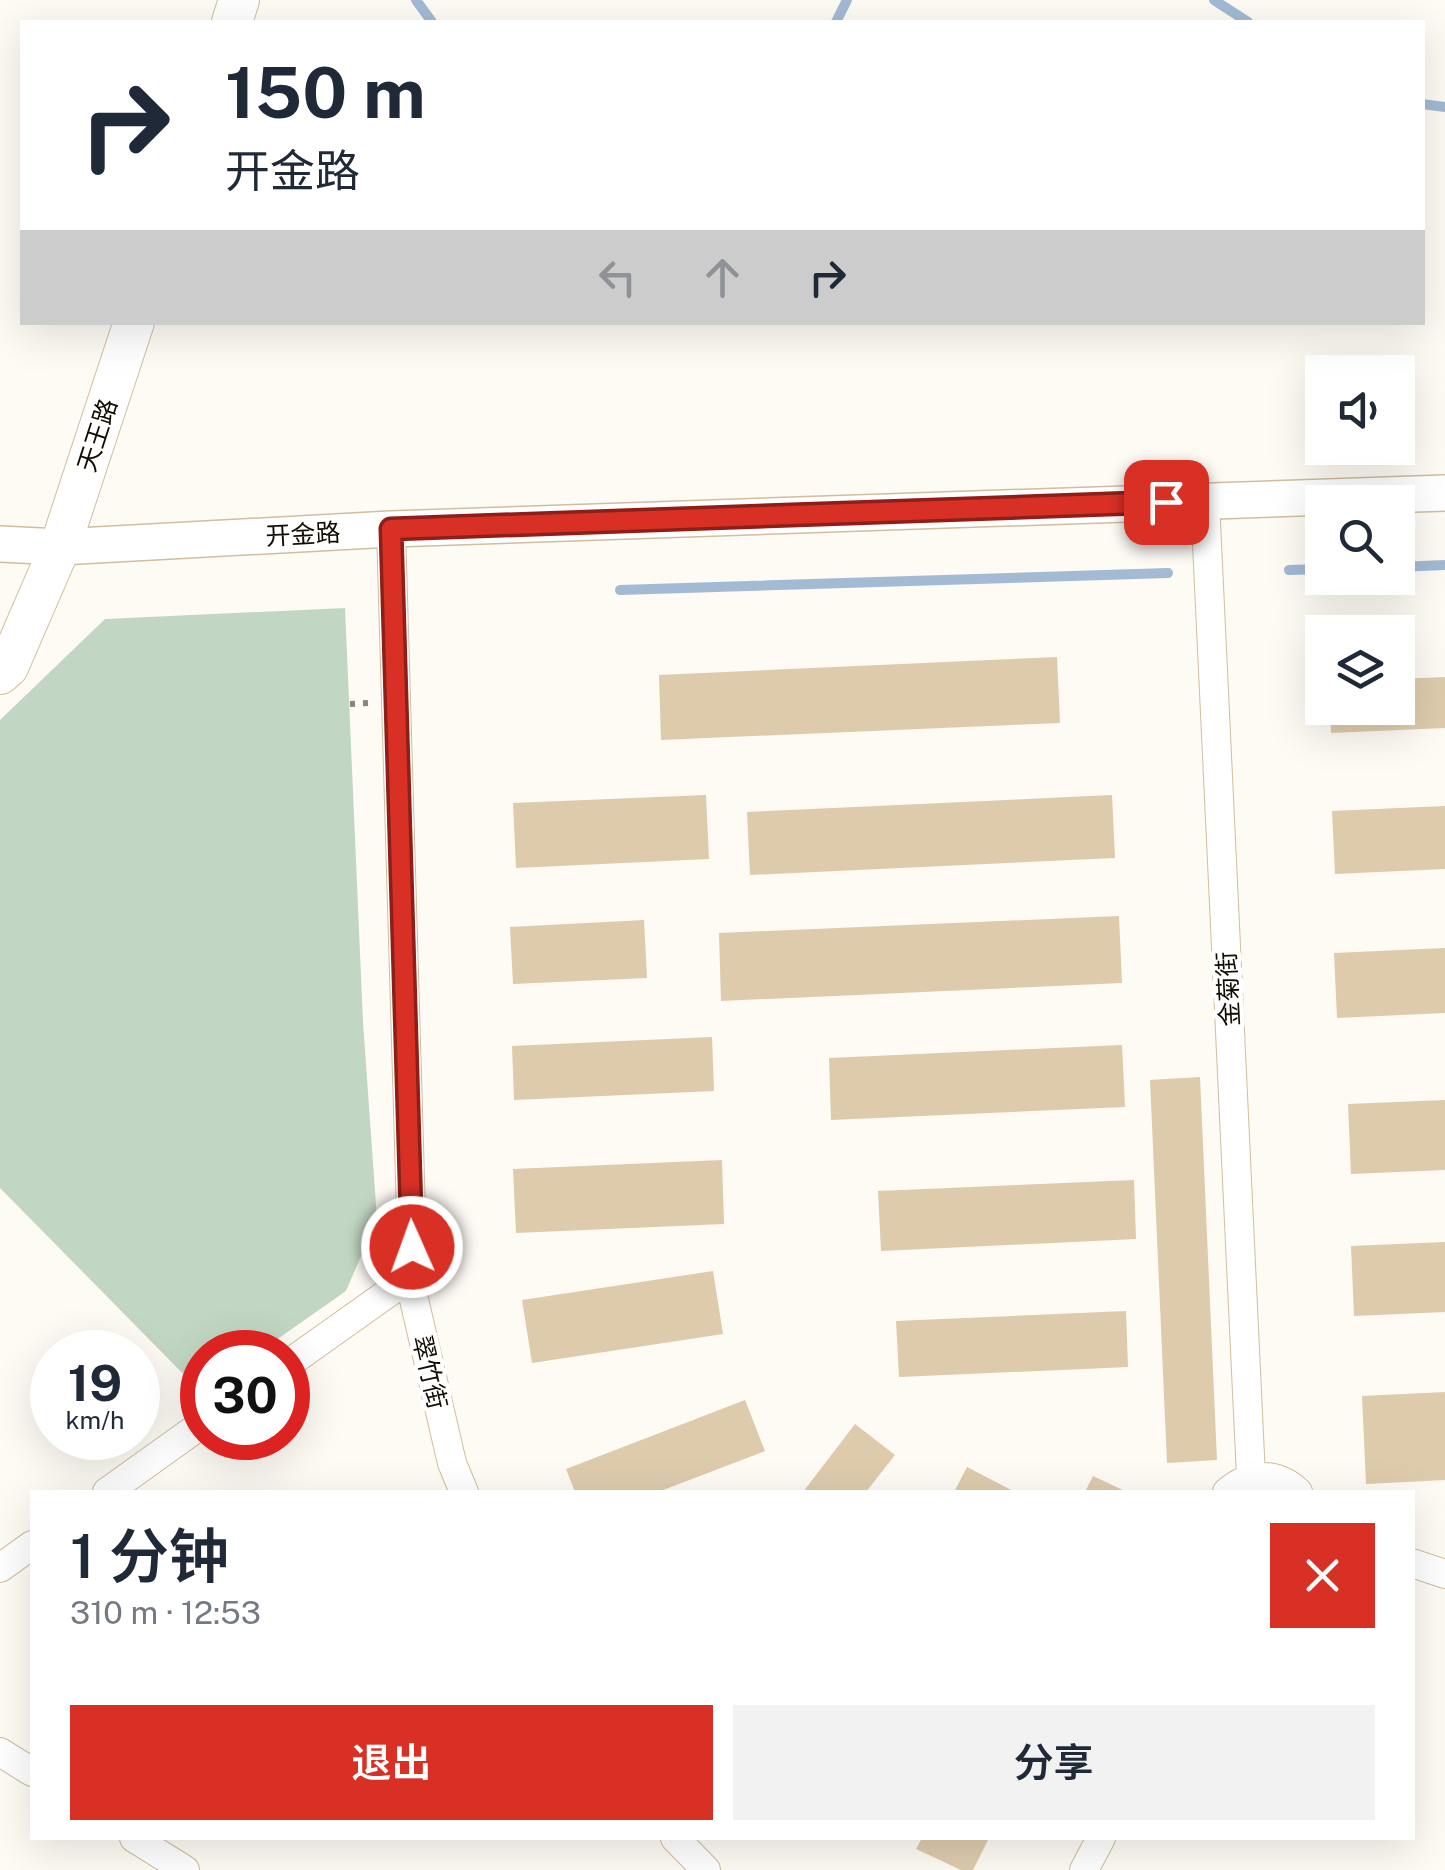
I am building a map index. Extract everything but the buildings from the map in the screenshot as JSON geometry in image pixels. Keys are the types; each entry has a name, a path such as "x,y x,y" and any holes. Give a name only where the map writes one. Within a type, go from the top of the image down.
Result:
{"main road":[{"name":"天王路","path":"0,674 8,667 60,546 133,325"}],"street":[{"name":"开金路","path":"0,544 60,546 391,529 1445,492"},
{"name":"金菊街","path":"1205,501 1251,1478"},
{"name":"翠竹街","path":"391,529 412,1247 409,1278 452,1464 463,1490"},
{"path":"310,1348 409,1278"},
{"path":"109,1490 180,1440"},
{"path":"1230,1490 1251,1478 1267,1476 1282,1480 1295,1490"},
{"path":"0,1568 30,1546"},
{"path":"1415,1564 1445,1574"},
{"path":"0,1752 30,1771"},
{"path":"137,1840 185,1870"},
{"path":"678,1840 706,1870"},
{"path":"1084,1870 1100,1840"}],"green space":[{"path":"345,608 363,1022 377,1219 346,1291 290,1330 180,1330 180,1371 160,1350 160,1330 140,1330 0,1188 0,720 105,619"}],"waterway":[{"path":"416,0 431,20"},
{"path":"837,20 847,0"},
{"path":"1214,0 1245,20"},
{"path":"1425,104 1445,107"},
{"path":"1415,566 1445,565"},
{"path":"1289,570 1305,570"},
{"path":"620,590 1168,573"}],"route":[{"path":"412,1247 391,529 1166,502"}]}
